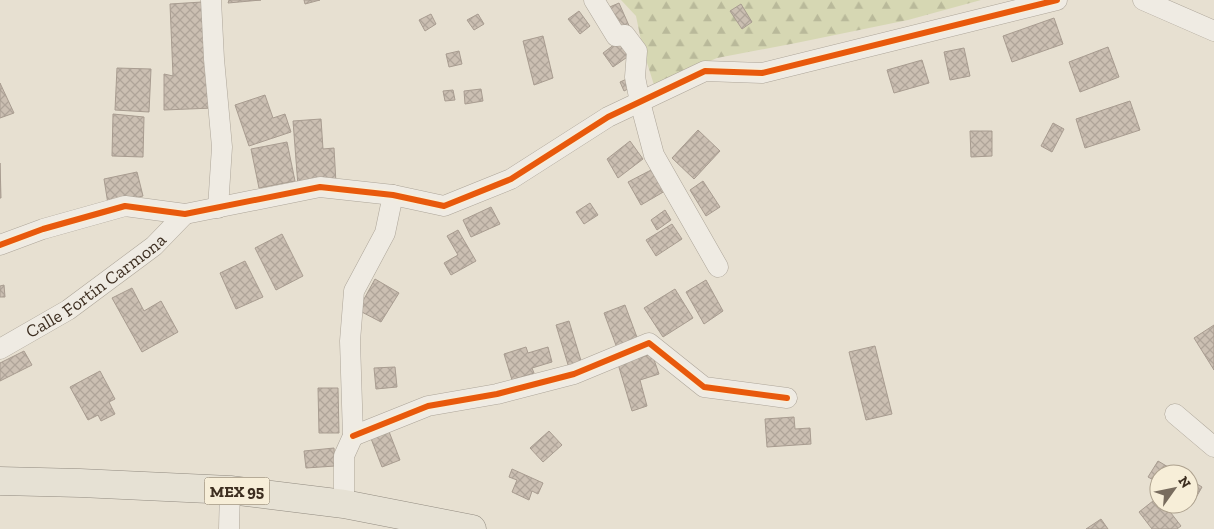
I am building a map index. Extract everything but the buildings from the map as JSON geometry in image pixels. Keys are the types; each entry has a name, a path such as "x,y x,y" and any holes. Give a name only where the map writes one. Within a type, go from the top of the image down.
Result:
{"main road":[{"name":"MEX 95","path":"0,481 230,490 344,504 385,521 472,529"}],"street":[{"path":"211,0 222,147 218,208"},
{"path":"594,0 616,36 625,35 637,51 636,77 640,102 654,155 718,267"},
{"path":"0,245 44,229 125,206 185,214 320,187 393,195 444,206 511,179 608,117 705,71 762,73 1057,0"},
{"path":"1143,0 1214,31"},
{"path":"344,504 344,456 353,436 350,341 354,292 385,233 393,195"},
{"name":"Calle Fortín Carmona","path":"0,349 68,310 154,246 185,214"},
{"path":"353,436 428,406 497,394 574,374 648,343 704,387 787,398"},
{"path":"1176,414 1214,447"},
{"path":"229,529 230,490"}],"green space":[{"path":"621,0 981,0 908,20 717,58 654,85 643,50 636,16"}],"cycle path":[{"path":"0,245 43,229 125,206 185,214 320,187 393,195 444,206 511,179 608,117 705,71 762,73 1057,0"},
{"path":"353,436 428,406 497,394 574,374 649,343 704,387 787,398"}]}
